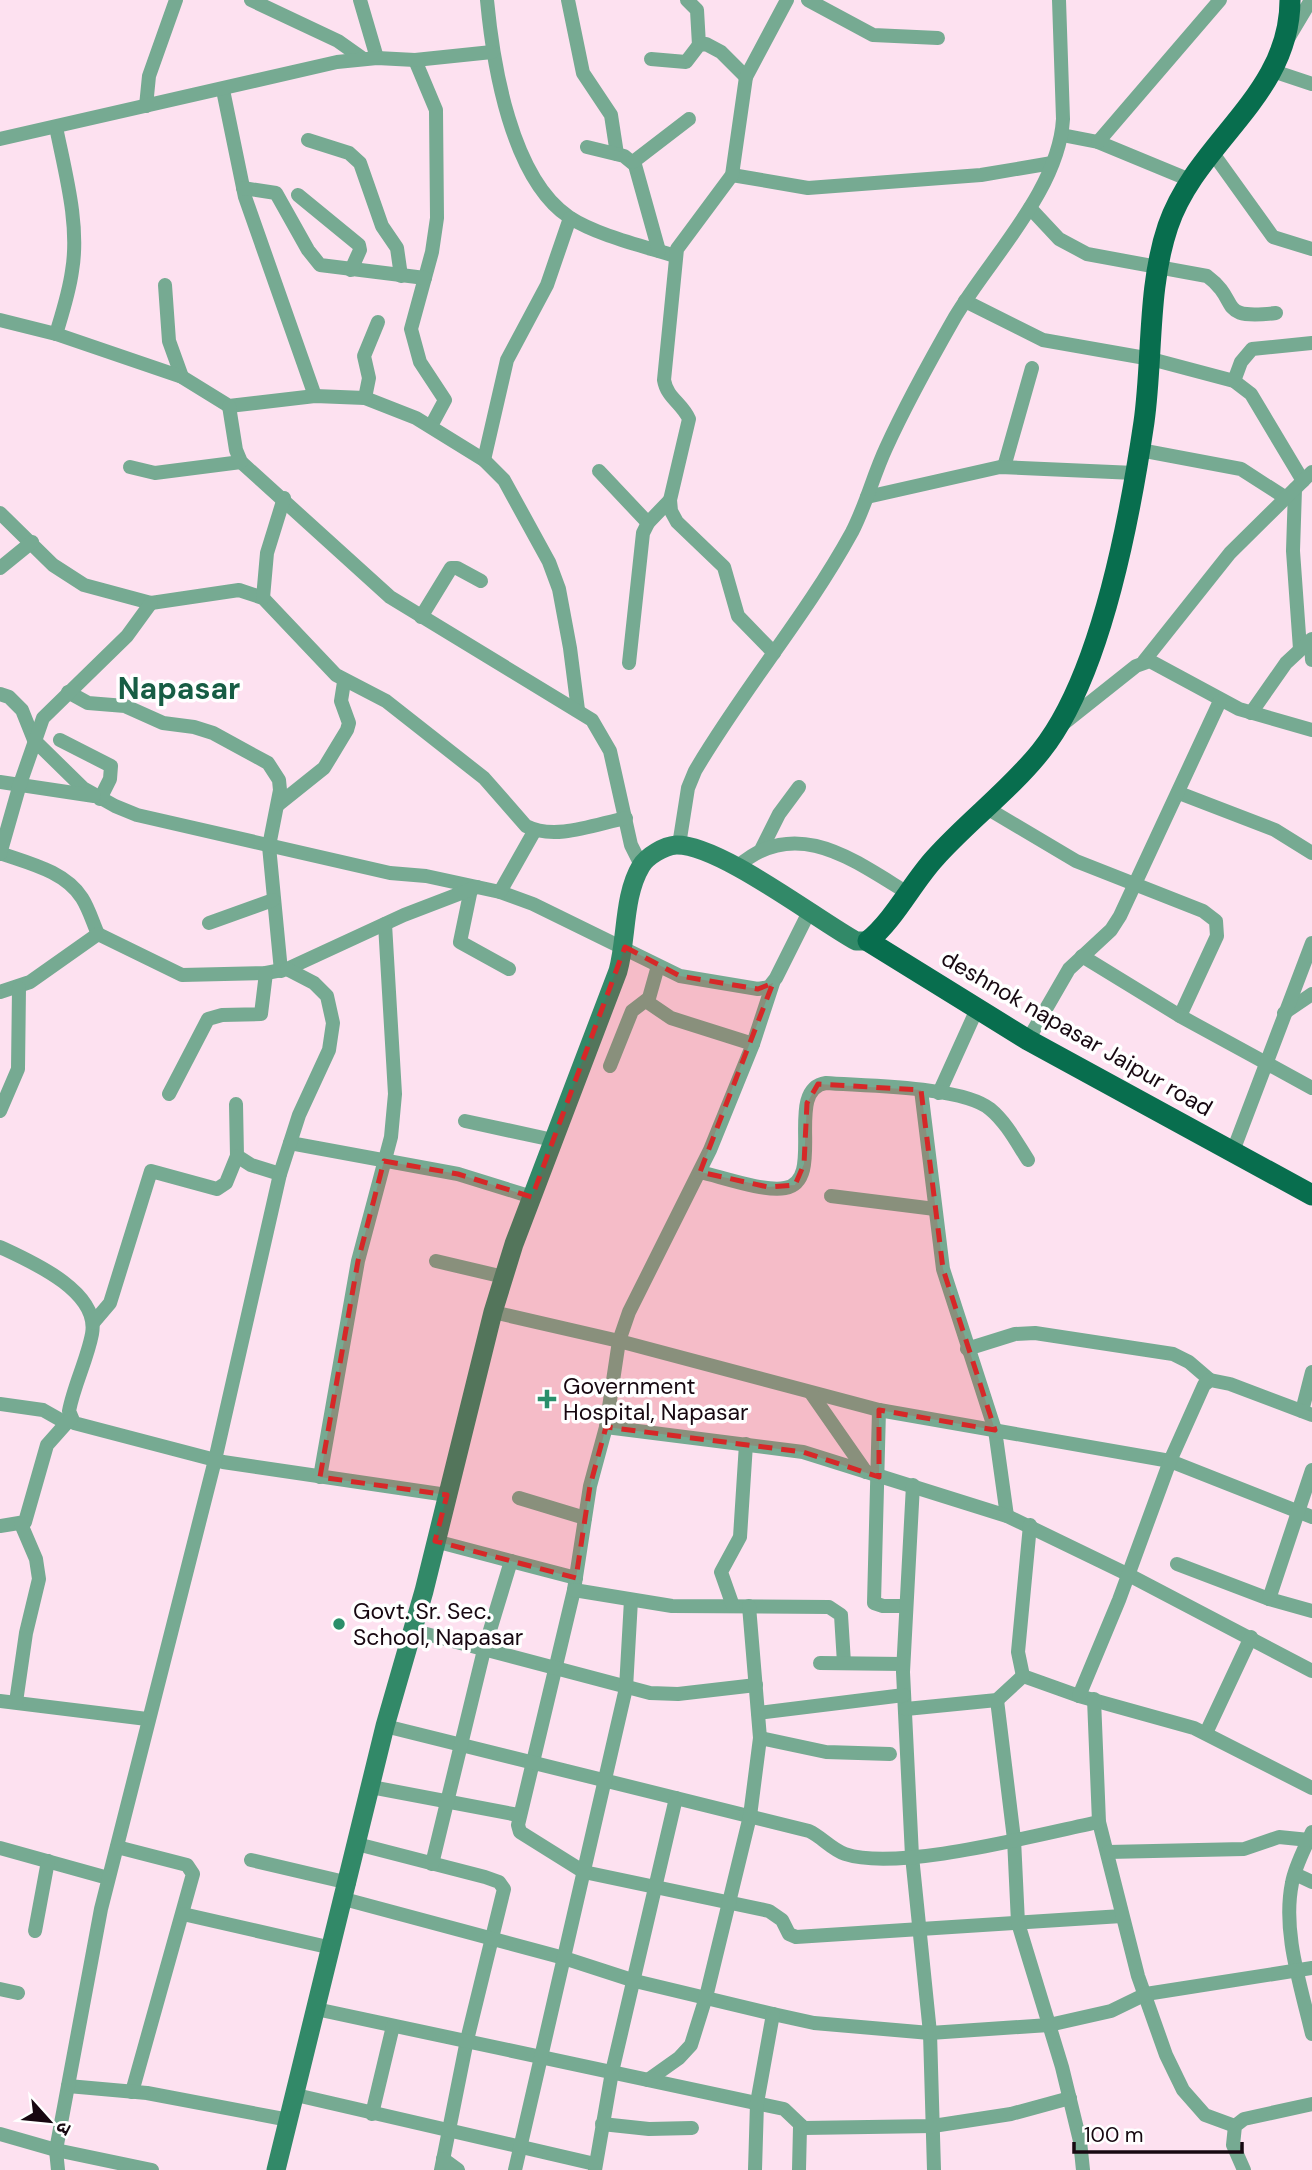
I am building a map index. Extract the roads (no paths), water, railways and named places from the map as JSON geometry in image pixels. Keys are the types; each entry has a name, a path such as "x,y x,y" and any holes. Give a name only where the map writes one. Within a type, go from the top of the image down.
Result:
{"main road":[{"path":"276,2170 385,1726 493,1312 553,1140 608,1002 625,947 633,886 641,865 657,851 679,845 736,868 856,941 868,941 906,892 1039,753 1055,731 1089,659 1125,525 1140,450 1158,269 1168,225 1190,180 1246,113 1273,71 1286,41 1290,0"},
{"name":"deshnok napasar Jaipur road","path":"868,941 1028,1041 1312,1195"}],"street":[{"path":"146,106 149,76 176,0"},
{"path":"251,0 370,58"},
{"path":"360,0 370,58"},
{"path":"487,0 492,52 519,152 553,201 570,218 675,256"},
{"path":"568,0 583,74 611,116 617,154"},
{"path":"651,59 686,62 699,45 697,10 687,0"},
{"path":"774,653 738,617 724,568 682,527 671,511 670,500 689,419 685,410 670,396 664,380 675,256 681,241 732,175 746,77 787,0"},
{"path":"808,0 873,35 938,38"},
{"path":"679,845 688,788 695,771 846,541 886,448 965,301 1030,208 1052,163 1062,135 1059,0"},
{"path":"1098,142 1220,0"},
{"path":"1286,41 1311,0"},
{"path":"699,45 713,46 746,77"},
{"path":"1,135 55,127 370,58 415,60 492,52"},
{"path":"415,60 432,97 437,123 436,233 411,328 419,362 445,400 431,426"},
{"path":"1273,71 1312,85"},
{"path":"223,90 243,188 315,396"},
{"path":"633,162 689,119"},
{"path":"55,127 69,191 73,245 73,270 56,334"},
{"path":"1062,135 1098,142 1190,180"},
{"path":"308,140 349,153 360,163 382,226 397,248 401,276"},
{"path":"587,147 617,154 633,162 659,251"},
{"path":"1212,152 1273,237 1312,250"},
{"path":"732,175 808,188 981,175 1052,163"},
{"path":"243,188 276,192 317,262 351,271 425,278"},
{"path":"298,195 359,244 360,250 351,271"},
{"path":"1030,208 1059,239 1087,254 1208,276 1215,282 1231,309 1238,314 1276,313"},
{"path":"484,460 507,360 547,285 570,218"},
{"path":"165,285 169,341 182,377"},
{"path":"965,301 1043,340 1151,359 1234,381 1251,394 1299,485 1293,551 1312,660"},
{"path":"0,320 56,334 182,377 229,406 315,396 365,398 431,426 484,460 503,480 549,562 559,589 578,710"},
{"path":"365,398 369,378 364,356 377,322"},
{"path":"1234,381 1241,362 1252,349 1312,343"},
{"path":"1004,467 1032,368"},
{"path":"229,406 236,450 241,461 284,498 372,583 422,617 578,710 597,726 610,751 631,845 641,865"},
{"path":"1140,450 1241,468 1299,485"},
{"path":"130,467 143,472 167,473 241,461"},
{"path":"867,497 1004,467 1135,472"},
{"path":"599,471 648,523"},
{"path":"1055,731 1144,661 1230,553 1299,485"},
{"path":"263,598 270,540 284,498"},
{"path":"629,663 640,546 648,523 670,500"},
{"path":"0,513 66,576 84,584 151,603 239,590 263,598 344,682 386,701 484,778 526,826 535,830 559,831 626,818"},
{"path":"0,568 32,542"},
{"path":"422,617 451,568 457,568 481,581"},
{"path":"97,934 82,898 72,887 44,869 0,854 19,784 47,712 127,636 151,603"},
{"path":"1251,713 1286,663 1308,643"},
{"path":"1144,661 1155,663 1220,701 1251,713 1312,730"},
{"path":"279,804 324,768 347,730 349,723 341,701 344,682"},
{"path":"68,692 88,703 125,706 163,723 194,727 213,733 268,763 279,780 279,804 269,846 278,971 261,1014 208,1018 169,1094"},
{"path":"0,694 9,697 22,710 34,740 97,797"},
{"path":"1028,1041 1061,981 1082,956 1111,930 1136,887 1220,701"},
{"path":"60,740 111,766 110,779 97,797"},
{"path":"0,782 97,797 137,816 390,873 500,892 533,904 680,976 758,989 773,983"},
{"path":"736,868 762,848 779,814 799,788"},
{"path":"1179,793 1275,830 1312,853"},
{"path":"985,807 1061,854 1136,887 1203,911 1216,921 1217,936 1180,1016"},
{"path":"500,892 535,830"},
{"path":"762,848 806,845 832,848 906,892"},
{"path":"97,934 113,939 181,975 278,971 475,888"},
{"path":"475,888 460,942 509,969"},
{"path":"209,923 273,900"},
{"path":"809,912 773,983 754,1044 700,1172 629,1312 619,1341 606,1427 590,1486 575,1584 535,1763 518,1815 520,1832 584,1872 776,1914 789,1934 796,1937 1122,1916"},
{"path":"320,1477 358,1261 391,1137 395,1094 385,924"},
{"path":"0,992 19,988 97,934"},
{"path":"1233,1151 1264,1063 1312,943"},
{"path":"1082,956 1180,1016 1312,1088"},
{"path":"610,1066 632,1011 646,1001 658,966"},
{"path":"58,2170 56,2150 108,1878 215,1460 280,1174 308,1094 329,1050 332,1009 321,989 278,971"},
{"path":"0,1111 18,1069 19,988"},
{"path":"1284,1013 1312,994"},
{"path":"646,1001 671,1018 754,1044"},
{"path":"939,1094 977,1009"},
{"path":"700,1172 768,1187 784,1189 795,1185 802,1177 804,1164 807,1103 810,1091 818,1084 920,1090 972,1100 988,1107 1001,1120 1028,1160"},
{"path":"920,1090 943,1269 995,1430 1007,1516"},
{"path":"0,1526 21,1524 27,1517 47,1445 68,1420 93,1323 110,1303 151,1171 217,1189 226,1183 237,1156 236,1104"},
{"path":"465,1121 553,1140"},
{"path":"290,1143 458,1174 532,1197"},
{"path":"237,1156 251,1165 280,1174"},
{"path":"831,1196 935,1209"},
{"path":"0,1247 55,1274 83,1304 93,1323"},
{"path":"436,1261 504,1278"},
{"path":"493,1312 619,1341 879,1410 1170,1461 1312,1517"},
{"path":"967,1349 1016,1334 1035,1333 1173,1354 1189,1362 1210,1380 1230,1384 1307,1413 1312,1373"},
{"path":"1079,1696 1119,1600 1170,1461 1199,1393 1210,1380"},
{"path":"811,1393 872,1474"},
{"path":"0,1404 43,1410 84,1428 215,1460 447,1495"},
{"path":"879,1410 872,1474 874,1603 904,1606"},
{"path":"606,1427 803,1452 1007,1516 1030,1525 1251,1637 1312,1671"},
{"path":"733,1606 721,1572 740,1537 746,1444"},
{"path":"1269,1599 1296,1511 1312,1470"},
{"path":"913,1485 904,1606 903,1664 912,1856 930,2033 934,2170"},
{"path":"519,1498 585,1518"},
{"path":"16,1702 26,1633 39,1579 36,1559 21,1524"},
{"path":"1023,1676 1018,1652 1030,1525"},
{"path":"435,1541 511,1561 631,1600 672,1606 836,1609 841,1615 844,1663"},
{"path":"432,1864 484,1650 511,1561"},
{"path":"1177,1564 1269,1599 1312,1611"},
{"path":"515,2170 626,1688 631,1600"},
{"path":"648,2080 687,2051 706,1997 750,1816 760,1738 750,1606"},
{"path":"411,1630 626,1688 671,1695 755,1685"},
{"path":"1206,1733 1251,1637"},
{"path":"820,1663 903,1664"},
{"path":"1023,1676 1079,1696 1206,1733 1312,1788"},
{"path":"758,1713 905,1702 997,1700 1023,1676"},
{"path":"1094,1699 1098,1822 1108,1852 1138,1976 1166,2055 1183,2091 1205,2115 1235,2126"},
{"path":"0,1700 147,1719"},
{"path":"997,1700 1014,1839 1018,1923 1070,2098 1083,2170"},
{"path":"385,1726 809,1831 850,1855 912,1856 1098,1822"},
{"path":"760,1738 826,1752 890,1754"},
{"path":"371,1787 518,1815"},
{"path":"296,2095 521,2145 595,2167 612,2072 676,1798"},
{"path":"1108,1852 1244,1849 1279,1837 1310,1836 1295,1874 1291,1894 1291,1939 1305,1968 1312,2034"},
{"path":"357,1844 485,1877 502,1885 504,1894 467,2040 442,2165 458,2170"},
{"path":"117,1847 191,1868 183,1914 132,2092"},
{"path":"0,1848 108,1878"},
{"path":"251,1860 491,1940 564,1958 635,1981 814,2022 930,2033 1049,2025 1111,2011 1146,1994 1305,1968"},
{"path":"35,1931 48,1861"},
{"path":"1295,1874 1312,1882"},
{"path":"183,1914 332,1948"},
{"path":"0,1989 18,1993"},
{"path":"316,2009 789,2111 800,2127 799,2170"},
{"path":"755,2170 757,2103 773,2014"},
{"path":"372,2114 393,2026"},
{"path":"68,2086 211,2103 289,2120"},
{"path":"800,2127 933,2126 1011,2114 1070,2098"},
{"path":"1244,2170 1233,2145 1235,2126 1244,2119 1312,2104"},
{"path":"602,2123 649,2129 692,2128"},
{"path":"0,2134 56,2150 152,2170"}],"place":[{"name":"Government Hospital, Napasar","path":"547,1399"},
{"name":"Govt. Sr. Sec. School, Napasar","path":"339,1624"}],"district":[{"name":"Napasar","path":"179,689"}]}
